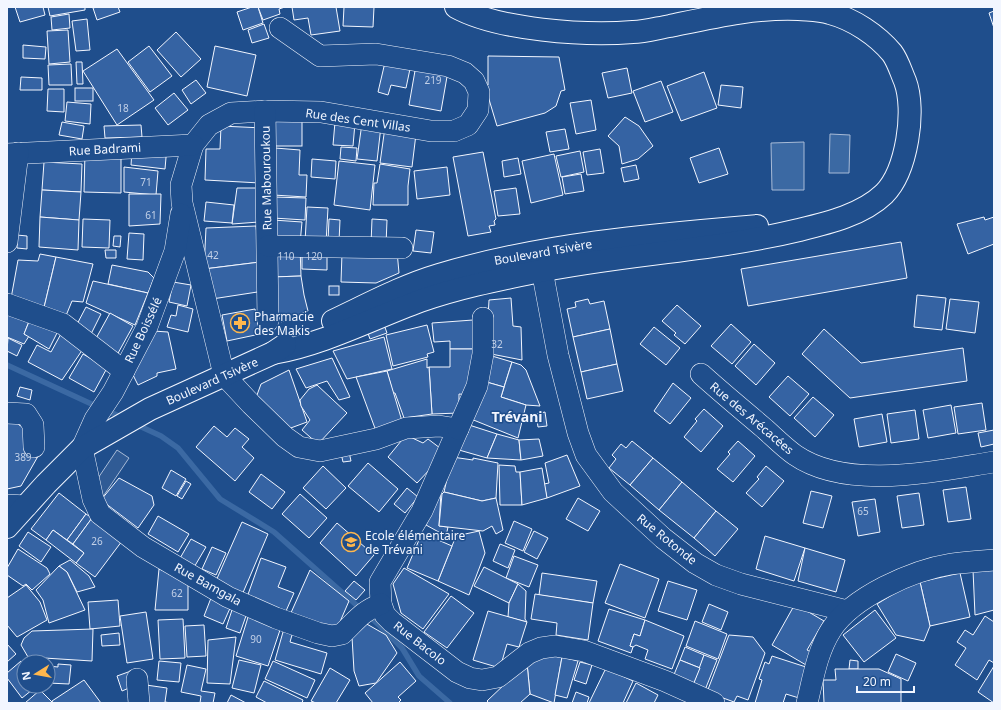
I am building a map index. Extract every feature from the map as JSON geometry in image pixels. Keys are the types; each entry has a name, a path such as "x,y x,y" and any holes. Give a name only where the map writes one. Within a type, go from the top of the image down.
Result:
{"main road":[{"name":"Boulevard Tsivère","path":"273,353 300,348 423,300 482,284 542,270 748,240 832,222 867,206 886,193 902,164 910,123 908,90 900,70 892,54 867,30 830,13 788,9 754,9 634,32 571,32 516,26 467,13 456,7"},
{"name":"Boulevard Tsivère","path":"100,427 150,409 273,353 296,338 396,290 439,275 510,257 655,234 723,228 832,222"},
{"path":"510,257 542,270 549,258 586,251 611,240"},
{"path":"7,527 17,505 46,484 82,448 100,427"}],"street":[{"name":"Rue des Cent Villas","path":"224,375 182,204 182,185 193,145 209,124 231,113 265,111 321,112 431,131 454,131 468,125 478,110 479,92 474,81 465,73 448,66 376,54 320,56 280,28"},
{"name":"Rue Mabouroukou","path":"265,111 268,321"},
{"name":"Rue Badrami","path":"7,242 12,154 193,145"},
{"name":"Rue Boissélé","path":"100,427 113,392 147,327 164,285 175,251 182,204"},
{"name":"Rue Mabouroukou","path":"268,246 402,248"},
{"name":"Rue Rotonde","path":"542,270 558,355 578,433 586,455 613,492 663,538 695,563 716,575 741,584 847,611"},
{"path":"7,304 63,324 124,371"},
{"name":"Rue Bacolo","path":"483,318 483,354 477,386 422,511 380,582 381,604 385,615 457,672 470,678 482,680 498,677 529,654 541,648 555,646 584,650 665,681 714,703"},
{"name":"Rue des Arécacées","path":"701,374 796,455 817,466 842,473 874,476 938,471 994,462"},
{"path":"224,375 251,404 299,447 320,451 376,439 406,428 439,426 458,429"},
{"path":"7,414 26,414 33,425 34,447"},
{"name":"Rue Bamgala","path":"82,448 93,499 100,514 143,547 228,597 304,628 332,636 342,634 368,608 381,604"},
{"path":"807,703 821,648 831,630 847,611 864,599 915,574 950,564 994,560"},
{"path":"137,678 139,703"}],"shaded area":[{"path":"830,134 850,135 849,173 829,173"},
{"path":"804,142 804,190 772,190 771,143"},
{"path":"117,450 129,458 102,498 90,490"}],"building":[{"path":"15,7 43,7 45,15 20,22"},
{"path":"48,7 85,7 85,10 50,16"},
{"path":"118,7 120,12 97,20 93,8"},
{"path":"252,7 258,7 263,23 243,30 237,12"},
{"path":"258,7 285,7 279,9 280,14 263,20"},
{"path":"292,7 336,7 340,31 311,35 308,18 294,20"},
{"path":"344,7 374,7 373,27 343,26"},
{"path":"994,11 994,28 989,13"},
{"path":"69,14 70,28 52,30 51,17"},
{"path":"87,19 90,50 76,51 72,21"},
{"path":"264,24 269,38 252,43 248,30"},
{"path":"68,30 70,62 49,64 47,31"},
{"path":"176,32 201,59 181,77 157,50"},
{"path":"23,45 46,47 45,59 23,58"},
{"path":"149,46 172,76 150,92 128,62"},
{"path":"215,46 256,55 247,96 207,87"},
{"path":"117,49 154,100 117,125 83,71"},
{"path":"488,56 559,57 565,90 561,91 556,106 545,113 497,126 485,86 488,85"},
{"path":"386,58 411,64 406,88 391,85 388,95 378,92"},
{"path":"76,62 82,62 83,84 77,84"},
{"path":"71,64 72,85 49,85 48,65"},
{"path":"416,65 448,71 441,111 409,105"},
{"path":"627,68 632,93 608,98 602,73"},
{"path":"704,72 717,108 681,121 667,86"},
{"path":"21,77 42,78 42,90 20,90"},
{"path":"196,80 206,93 191,104 182,90"},
{"path":"661,81 673,112 645,122 633,91"},
{"path":"721,85 743,87 741,108 718,105"},
{"path":"75,88 93,88 93,101 75,101"},
{"path":"48,89 64,89 64,112 47,111"},
{"path":"174,93 188,110 168,125 155,108"},
{"path":"591,100 596,130 576,134 570,103"},
{"path":"67,102 91,104 90,124 65,121"},
{"path":"273,117 302,117 302,146 273,146"},
{"path":"625,117 639,126 653,146 638,159 622,164 619,146 608,136"},
{"path":"62,122 84,126 82,139 59,135"},
{"path":"335,122 355,123 353,146 333,145"},
{"path":"362,123 381,126 377,161 357,159"},
{"path":"141,125 142,137 105,138 104,126"},
{"path":"221,126 263,128 260,183 205,180 206,149 220,149"},
{"path":"385,127 416,134 412,167 380,163"},
{"path":"565,129 569,149 550,152 546,132"},
{"path":"167,146 165,169 131,165 132,151"},
{"path":"341,147 357,148 356,161 340,159"},
{"path":"275,148 300,150 299,175 307,175 306,197 273,195"},
{"path":"719,148 728,174 699,183 690,158"},
{"path":"600,149 604,173 587,175 583,152"},
{"path":"580,151 584,172 561,177 556,156"},
{"path":"85,152 121,153 121,193 84,192"},
{"path":"483,152 496,219 494,221 495,225 489,226 491,232 468,236 453,157"},
{"path":"554,154 563,195 531,203 522,161"},
{"path":"518,158 521,174 504,177 502,161"},
{"path":"312,159 336,161 335,179 311,177"},
{"path":"339,161 375,165 370,210 334,205"},
{"path":"44,162 82,164 81,192 42,190"},
{"path":"380,164 410,169 408,205 373,205 374,183 377,183"},
{"path":"636,165 639,179 624,182 621,168"},
{"path":"124,167 158,171 156,195 124,192"},
{"path":"447,167 450,195 417,199 414,171"},
{"path":"581,174 584,191 565,194 562,177"},
{"path":"237,188 260,188 259,222 232,224"},
{"path":"516,188 520,214 498,216 494,191"},
{"path":"42,190 81,192 79,220 40,217"},
{"path":"129,194 161,194 160,224 129,226"},
{"path":"274,197 306,198 305,220 273,218"},
{"path":"206,202 234,205 232,223 204,221"},
{"path":"307,207 328,208 326,243 305,242"},
{"path":"40,217 79,220 78,250 39,247"},
{"path":"984,217 985,220 994,217 994,244 968,254 957,224"},
{"path":"83,219 110,220 109,248 82,247"},
{"path":"329,219 340,220 339,242 328,241"},
{"path":"372,219 387,220 386,245 371,244"},
{"path":"273,220 302,222 300,244 271,244"},
{"path":"256,226 260,262 204,269 206,228"},
{"path":"416,230 434,232 431,253 413,251"},
{"path":"129,233 144,234 143,260 127,259"},
{"path":"17,235 27,236 27,249 17,248"},
{"path":"114,236 121,236 120,247 113,246"},
{"path":"901,242 907,278 748,306 741,269"},
{"path":"300,247 301,276 272,277 271,248"},
{"path":"302,249 327,249 327,270 302,269"},
{"path":"105,250 116,250 116,258 106,258"},
{"path":"397,251 399,273 376,283 341,282 342,253"},
{"path":"40,254 56,257 42,316 10,304 18,260 38,261"},
{"path":"56,257 93,264 83,302 72,301 63,323 42,316"},
{"path":"260,262 264,291 212,299 204,269"},
{"path":"112,265 148,272 154,278 148,293 108,284"},
{"path":"301,276 308,311 281,322 274,305 272,277"},
{"path":"93,281 148,293 135,325 86,303"},
{"path":"173,282 191,285 187,306 169,302"},
{"path":"329,286 339,286 339,295 329,295"},
{"path":"917,295 946,298 942,330 914,327"},
{"path":"511,298 513,326 521,327 522,360 486,353 489,300"},
{"path":"588,299 590,304 604,301 610,329 573,337 567,309 576,307 575,302"},
{"path":"950,299 979,302 975,333 946,329"},
{"path":"178,305 193,309 188,332 167,327 171,315 176,316"},
{"path":"677,305 701,326 685,344 674,335 676,333 662,321"},
{"path":"7,307 32,314 24,334 29,336 24,344 7,337"},
{"path":"86,307 101,314 90,336 75,328"},
{"path":"255,309 260,334 227,341 222,315"},
{"path":"110,313 133,326 117,355 94,342"},
{"path":"32,314 61,325 49,349 24,334"},
{"path":"473,320 477,349 450,349 450,341 434,342 432,323"},
{"path":"383,322 387,333 370,339 366,328"},
{"path":"731,324 751,342 732,364 711,346"},
{"path":"427,325 434,352 427,354 428,357 393,366 386,335"},
{"path":"654,327 680,348 666,365 640,344"},
{"path":"610,329 617,364 581,372 573,337"},
{"path":"824,329 861,363 963,348 967,381 850,398 802,354"},
{"path":"153,331 168,332 176,369 157,373 157,376 138,385 130,369"},
{"path":"62,332 85,346 62,380 28,362 37,345 51,352"},
{"path":"384,337 392,369 347,379 333,351"},
{"path":"8,338 22,345 17,356 7,351"},
{"path":"754,344 775,363 756,385 735,366"},
{"path":"450,349 477,349 470,395 459,394 459,413 432,414 429,367 450,367"},
{"path":"83,354 107,368 94,392 69,378"},
{"path":"492,356 512,362 504,387 483,381"},
{"path":"332,358 350,397 339,400 327,381 306,388 296,369"},
{"path":"427,359 427,368 429,367 432,414 404,418 395,393 393,393 387,371"},
{"path":"512,362 521,365 526,370 540,406 526,405 501,397"},
{"path":"617,364 623,391 587,399 581,372"},
{"path":"289,370 307,422 288,429 257,395 261,384"},
{"path":"387,371 402,421 376,431 356,377"},
{"path":"788,376 809,394 790,416 769,397"},
{"path":"483,381 504,387 501,397 526,405 518,438 471,419"},
{"path":"673,383 691,398 670,424 654,411"},
{"path":"317,385 347,413 318,444 302,430 310,420 301,406 300,400 309,389"},
{"path":"20,387 32,390 30,400 17,396"},
{"path":"813,397 834,415 815,437 794,418"},
{"path":"982,403 986,430 958,434 954,407"},
{"path":"951,405 956,433 928,438 923,410"},
{"path":"704,409 723,426 701,452 684,437 697,421 695,419"},
{"path":"915,410 919,439 891,443 887,414"},
{"path":"545,412 547,426 538,427 536,414"},
{"path":"882,414 887,442 859,447 854,419"},
{"path":"14,415 19,425 29,430 41,451 21,486 7,489 7,416"},
{"path":"466,424 497,434 487,458 459,450"},
{"path":"214,426 227,437 235,428 249,439 242,447 254,458 235,481 196,447"},
{"path":"994,430 994,444 981,447 978,433"},
{"path":"497,434 519,440 521,460 487,458"},
{"path":"406,435 423,443 428,439 440,448 432,467 417,483 388,457"},
{"path":"539,439 543,456 521,460 519,440"},
{"path":"632,441 653,458 630,485 609,468 616,459 612,455 621,444 626,448"},
{"path":"738,441 755,456 733,482 717,469 730,454 728,452"},
{"path":"349,452 351,461 343,462 341,453"},
{"path":"567,455 580,486 547,498 544,484 549,483 545,463"},
{"path":"452,457 473,460 473,458 498,463 496,498 482,501 444,492"},
{"path":"653,458 682,482 659,510 630,485"},
{"path":"368,463 398,489 379,512 348,486"},
{"path":"499,465 515,466 516,472 520,472 522,505 500,505"},
{"path":"323,466 346,488 326,509 303,488"},
{"path":"766,466 784,481 762,507 746,493 759,479 757,477"},
{"path":"542,468 547,498 522,505 520,472"},
{"path":"171,470 186,479 176,496 162,488"},
{"path":"261,474 285,492 272,509 249,492"},
{"path":"119,478 152,496 154,505 138,528 101,500"},
{"path":"186,481 191,484 182,499 177,496"},
{"path":"682,482 716,511 694,538 659,510"},
{"path":"966,487 971,519 948,522 943,490"},
{"path":"407,488 418,497 405,513 394,504"},
{"path":"811,491 832,496 823,528 803,523"},
{"path":"441,492 439,526 448,527 446,536 426,525"},
{"path":"444,492 482,501 496,498 503,530 496,534 492,526 483,531 439,526 442,494"},
{"path":"59,493 86,514 67,540 53,530 46,540 31,529"},
{"path":"919,493 924,525 902,528 897,496"},
{"path":"300,494 327,518 309,538 282,514"},
{"path":"578,498 600,511 588,531 566,519"},
{"path":"875,499 880,532 858,536 852,502"},
{"path":"716,511 738,529 715,556 694,538"},
{"path":"86,514 92,518 73,544 67,540"},
{"path":"158,516 189,534 178,552 148,534"},
{"path":"92,518 122,541 95,577 76,563 84,553 73,544"},
{"path":"514,521 532,529 523,551 505,543"},
{"path":"242,522 268,534 242,595 215,583"},
{"path":"337,523 374,555 356,576 320,543"},
{"path":"53,530 84,553 76,563 46,540"},
{"path":"479,531 485,553 469,595 438,581 456,536"},
{"path":"534,531 548,538 537,559 524,552"},
{"path":"28,532 51,547 41,562 19,546"},
{"path":"422,533 452,546 438,581 407,568"},
{"path":"765,536 805,548 794,581 756,569"},
{"path":"191,539 206,547 193,569 179,560"},
{"path":"500,544 515,550 508,568 493,561"},
{"path":"212,547 226,553 216,575 202,569"},
{"path":"805,548 845,560 836,592 798,581"},
{"path":"18,549 47,568 50,574 32,590 26,584 23,586 7,575 7,568"},
{"path":"514,556 538,565 529,587 506,578"},
{"path":"261,558 286,567 278,587 294,593 286,611 246,600"},
{"path":"70,560 89,576 95,587 77,592 67,572 59,566"},
{"path":"620,564 659,579 645,618 605,603"},
{"path":"59,566 67,572 85,610 49,623 43,600 36,590"},
{"path":"484,567 518,584 509,603 474,586"},
{"path":"404,568 449,594 423,629 401,613 393,584"},
{"path":"994,568 994,610 975,615 973,570"},
{"path":"159,569 188,580 188,610 155,610"},
{"path":"310,570 349,601 336,631 290,615"},
{"path":"542,573 597,581 593,603 539,595"},
{"path":"960,573 970,617 930,626 920,582"},
{"path":"354,581 365,590 356,600 345,591"},
{"path":"668,581 697,590 687,620 658,611"},
{"path":"920,582 930,626 924,641 896,635 877,604 900,590"},
{"path":"518,584 526,591 525,619 527,622 508,617 509,603"},
{"path":"26,585 40,602 47,620 17,637 7,625 7,598"},
{"path":"535,594 593,603 588,640 556,635 557,623 531,619"},
{"path":"451,596 474,613 447,648 424,632"},
{"path":"211,598 231,606 223,624 204,616"},
{"path":"118,600 120,626 90,629 88,602"},
{"path":"709,604 728,612 721,630 702,622"},
{"path":"795,604 824,621 807,650 813,653 806,665 772,645"},
{"path":"233,607 247,613 240,633 226,628"},
{"path":"609,609 645,620 640,636 634,634 630,646 633,647 631,653 598,641"},
{"path":"875,610 896,638 864,662 843,635"},
{"path":"488,611 527,622 519,647 507,644 500,668 473,660"},
{"path":"146,612 153,659 127,663 120,616"},
{"path":"249,614 282,624 268,666 236,656"},
{"path":"985,616 994,622 994,663 989,660 977,680 955,665 966,648 957,642 965,630 973,635"},
{"path":"183,619 185,658 160,659 158,620"},
{"path":"645,620 684,636 672,669 645,659 648,650 636,645 633,647 630,646 634,634 640,636"},
{"path":"695,621 727,634 718,659 686,646"},
{"path":"365,623 386,635 397,653 376,683 359,686 354,671 352,637"},
{"path":"204,625 206,656 187,657 185,626"},
{"path":"285,625 294,628 290,642 327,653 321,674 275,660"},
{"path":"93,629 92,661 56,659 56,654 26,654 21,645 24,638 32,631"},
{"path":"119,633 120,645 102,646 101,635"},
{"path":"729,635 753,637 765,653 748,700 737,696 734,702 707,692"},
{"path":"236,637 230,684 207,683 208,640"},
{"path":"7,644 16,654 7,662"},
{"path":"685,647 704,655 700,668 680,660"},
{"path":"896,654 916,663 908,681 888,672"},
{"path":"539,655 562,657 554,703 530,694 527,663"},
{"path":"704,655 717,660 705,690 693,685"},
{"path":"772,656 809,668 799,698 786,694 783,703 755,703 762,680 759,679 765,662 769,664"},
{"path":"562,657 578,661 567,698 555,695"},
{"path":"239,660 261,665 254,693 232,688"},
{"path":"680,660 700,668 693,685 673,677"},
{"path":"850,660 858,661 858,669 849,669"},
{"path":"159,661 181,663 179,682 157,680"},
{"path":"273,661 315,680 307,698 265,679"},
{"path":"400,662 416,681 398,697 401,700 398,703 373,703 365,693"},
{"path":"580,662 592,665 586,684 574,680"},
{"path":"527,663 530,694 520,703 489,703 487,701"},
{"path":"58,664 71,665 69,684 56,683 56,667 58,667"},
{"path":"16,665 16,690 7,678 7,673"},
{"path":"187,665 206,669 201,691 215,693 213,703 200,703 201,696 181,692"},
{"path":"994,666 994,703 978,692"},
{"path":"330,668 350,680 336,703 316,703 311,701"},
{"path":"606,668 633,681 623,703 589,703"},
{"path":"835,669 879,669 901,679 901,703 824,703 823,680 836,680"},
{"path":"131,671 136,685 122,691 117,676"},
{"path":"84,680 101,703 53,703 52,701"},
{"path":"264,681 303,700 302,703 267,703 256,697"},
{"path":"636,683 658,695 654,703 626,703"},
{"path":"139,684 167,688 165,702 171,703 140,703"},
{"path":"576,692 589,697 587,703 572,703"},
{"path":"19,694 27,694 22,698"},
{"path":"35,694 44,694 53,703 25,703"},
{"path":"231,695 246,703 227,703"}],"waterway":[{"path":"7,365 98,407"},
{"path":"106,410 123,418"},
{"path":"135,424 161,436 178,448 220,499 274,532 380,626 402,648 419,676 450,703"}],"place":[{"name":"Pharmacie des Makis","path":"240,323"},
{"name":"Ecole élémentaire de Trévani","path":"351,542"}],"district":[{"name":"Trévani","path":"517,416"}]}
